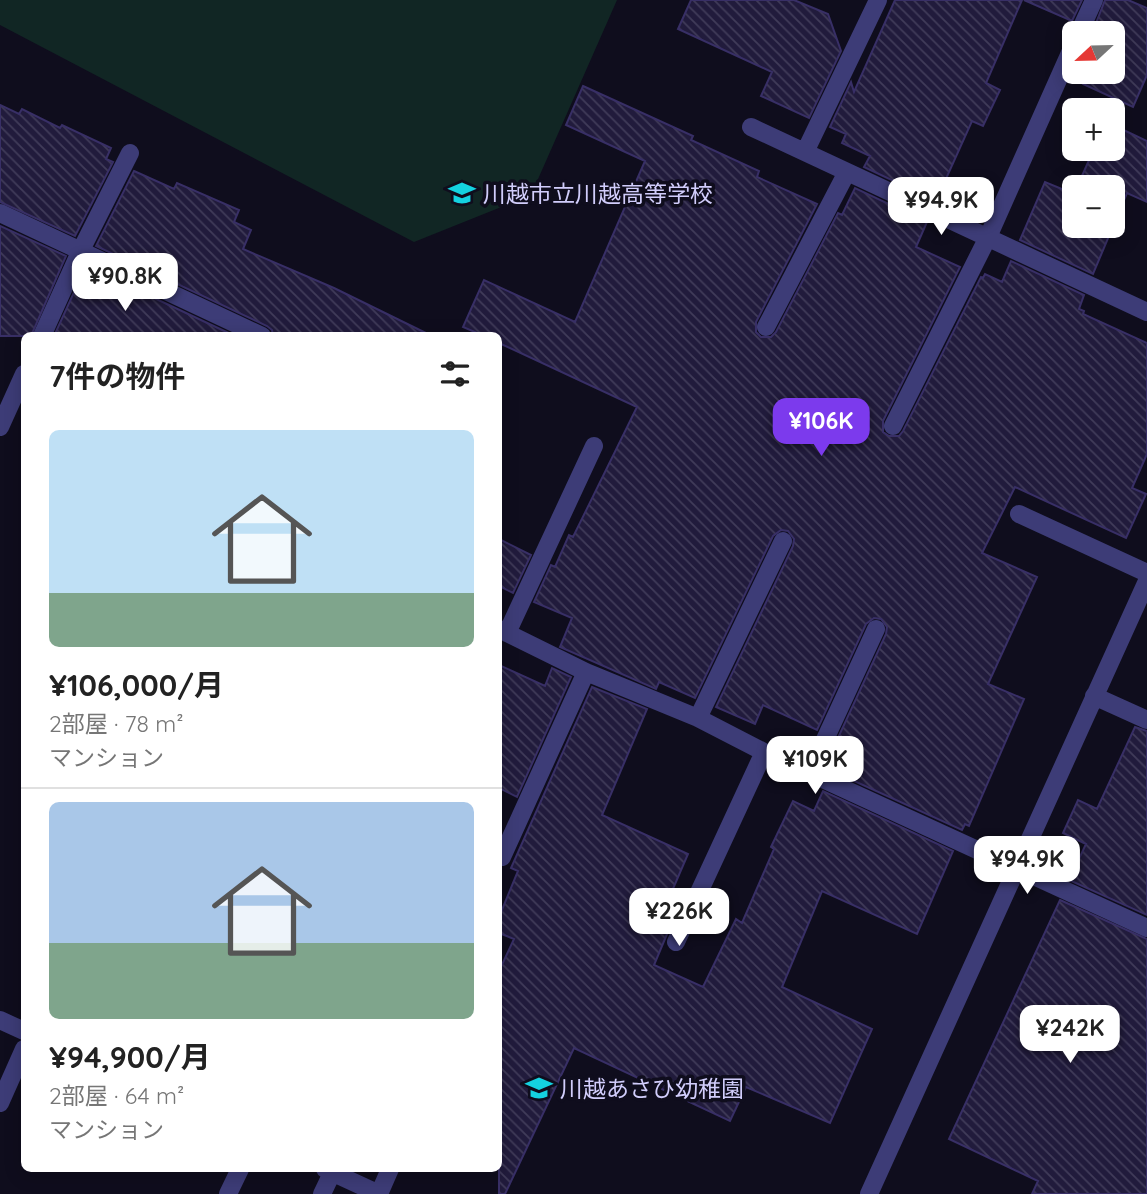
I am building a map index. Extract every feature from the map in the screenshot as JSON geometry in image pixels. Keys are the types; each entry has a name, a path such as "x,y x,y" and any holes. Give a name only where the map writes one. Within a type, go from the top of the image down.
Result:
{"street":[{"path":"805,152 878,0"},
{"path":"1084,21 1094,0"},
{"path":"894,426 988,237 1062,71"},
{"path":"751,127 1147,312"},
{"path":"44,332 130,153"},
{"path":"766,327 847,172"},
{"path":"0,214 253,332"},
{"path":"0,427 21,381"},
{"path":"594,446 503,631 586,672 698,718 764,752 1147,928"},
{"path":"1019,514 1147,573"},
{"path":"698,718 783,541"},
{"path":"869,1194 1147,581"},
{"path":"810,772 876,629"},
{"path":"502,857 586,672"},
{"path":"1094,696 1147,720"},
{"path":"676,942 764,752"},
{"path":"0,1020 21,1030"},
{"path":"0,1103 21,1056"},
{"path":"228,1194 239,1172"},
{"path":"322,1194 328,1172"},
{"path":"330,1172 379,1194 389,1172"}],"green space":[{"path":"0,0 617,0 531,195 414,242 0,25"}],"building":[{"path":"691,0 794,0 828,14 841,51 809,118 761,96 772,72 678,29"},
{"path":"895,0 1022,0 986,83 1000,90 983,126 972,121 936,201 864,167 870,156 842,143 846,134 830,127 851,82 854,92"},
{"path":"1024,0 1082,0 1072,21"},
{"path":"1105,0 1128,0 1147,8 1147,75 1133,107 1125,103 1125,98 1113,98 1083,84 1125,84 1125,21 1097,21"},
{"path":"583,86 693,136 691,140 759,171 757,177 817,204 756,322 756,332 761,337 771,337 776,332 838,213 842,215 855,188 927,222 916,247 960,267 883,421 883,432 889,436 899,436 903,431 981,277 985,274 1002,282 1011,261 1084,295 1079,309 1084,311 1083,314 1147,343 1147,454 1132,488 1146,494 1126,538 1015,487 982,553 1037,577 988,684 1024,699 969,826 965,824 962,830 832,771 844,743 837,740 886,634 887,627 881,619 874,618 866,624 817,730 763,705 755,724 716,707 793,546 794,539 788,531 781,530 773,536 695,698 659,682 656,689 560,647 572,618 534,602 551,565 555,567 569,535 573,537 637,407 502,344 502,332 475,332 463,327 484,280 575,322 645,161 566,125"},
{"path":"0,105 19,114 22,109 60,128 62,125 111,148 106,159 113,162 75,236 0,202"},
{"path":"1125,131 1147,141 1147,202 1127,193 1125,198 1125,175 1082,175 1089,161 1125,161"},
{"path":"134,171 174,189 177,183 239,210 234,222 251,230 243,249 334,288 424,332 272,332 267,326 96,246"},
{"path":"1045,182 1062,189 1062,238 1108,238 1093,274 1020,240"},
{"path":"0,226 66,256 33,332 21,332 21,336 0,336"},
{"path":"86,266 226,332 56,332"},
{"path":"502,540 531,555 513,593 502,588"},
{"path":"502,666 545,686 552,668 571,677 517,797 502,790"},
{"path":"592,687 647,709 602,815 688,854 672,891 683,896 654,965 703,987 736,919 742,923 774,849 771,847 793,801 814,811 823,791 953,851 917,934 822,891 782,987 872,1029 830,1123 746,1087 730,1121 574,1048 505,1194 499,1194 499,1172 502,1172 502,965 514,939 502,934 502,910 518,871 511,868"},
{"path":"1135,727 1147,731 1147,915 1069,880 1086,844 1063,833 1078,800 1097,809"},
{"path":"1060,900 1147,939 1147,1194 1032,1194 1038,1181 949,1139"}],"place":[{"name":"川越市立川越高等学校","path":"462,193"},
{"name":"川越あさひ幼稚園","path":"539,1088"}]}
